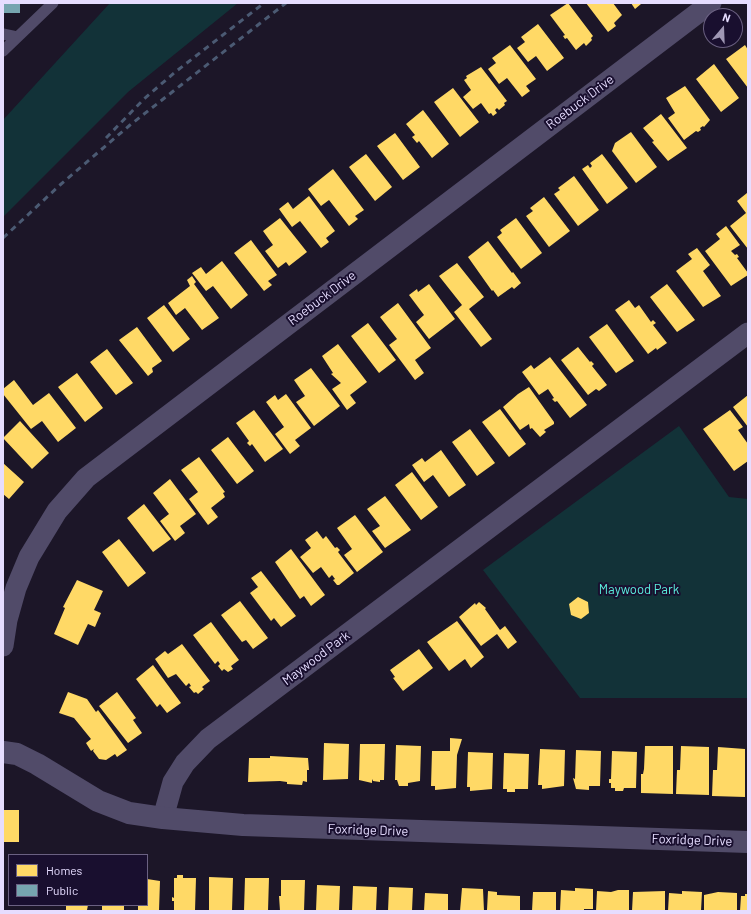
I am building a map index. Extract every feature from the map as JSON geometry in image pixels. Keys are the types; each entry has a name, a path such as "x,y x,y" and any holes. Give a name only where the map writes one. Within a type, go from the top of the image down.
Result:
{"street":[{"name":"Roebuck Drive","path":"3,646 11,607 29,557 57,511 86,478 109,458 711,3"},
{"name":"Maywood Park","path":"163,818 173,782 185,763 208,739 748,333"},
{"name":"Foxridge Drive","path":"3,752 17,754 37,764 98,801 129,813 163,818 243,825 748,842"}],"lane":[{"path":"3,51 53,3"},
{"path":"3,34 17,37"}],"green space":[{"path":"110,3 238,3 128,92 3,217 3,120"},
{"name":"Maywood Park","path":"679,426 729,497 748,499 748,698 580,698 483,570"}],"building: Homes":[{"path":"568,3 593,36 591,38 592,40 586,46 584,43 576,50 567,38 565,39 563,36 565,35 550,15"},
{"path":"586,3 613,3 622,15 614,23 616,26 608,32"},
{"path":"631,3 640,3 641,4 635,9"},
{"path":"538,24 564,58 547,71 536,56 528,62 517,48 525,42 521,37"},
{"path":"510,45 536,79 526,86 530,91 522,97 507,78 499,84 488,69 496,63 492,58"},
{"path":"745,45 748,50 748,88 726,59 743,48"},
{"path":"714,64 739,98 721,112 696,79"},
{"path":"481,67 507,101 499,110 497,108 495,110 497,113 493,116 491,113 489,114 481,103 473,109 463,97 471,90 464,80 467,78 466,76"},
{"path":"685,86 710,120 704,127 703,126 700,128 701,130 698,132 696,131 684,140 668,118 675,113 666,98"},
{"path":"453,88 479,122 460,137 434,102"},
{"path":"423,110 449,144 432,158 419,141 417,143 412,137 415,135 406,124"},
{"path":"661,114 687,148 668,161 652,142 654,141 643,128"},
{"path":"631,132 657,167 636,183 612,151 615,143"},
{"path":"395,133 420,167 403,180 377,146"},
{"path":"366,154 392,187 375,201 349,167"},
{"path":"602,154 628,188 607,204 582,169 588,165 590,168 592,166 590,163"},
{"path":"333,169 364,210 355,216 358,219 349,226 329,200 321,206 308,189"},
{"path":"574,176 599,210 578,226 554,194 560,190 558,188"},
{"path":"747,193 748,249 730,226 746,213 737,201"},
{"path":"309,196 335,231 326,238 329,242 321,248 300,221 292,227 279,209 288,202 293,209"},
{"path":"544,197 570,231 549,247 526,216 533,211 530,208"},
{"path":"280,218 307,252 289,266 286,262 278,268 265,251 273,245 263,231"},
{"path":"516,218 542,253 521,269 497,237 502,233 500,230"},
{"path":"726,226 740,245 731,251 735,255 737,254 739,257 737,258 748,273 748,275 731,286 705,251 720,239 716,234"},
{"path":"251,240 277,275 268,281 272,285 264,291 234,253"},
{"path":"488,241 521,283 514,289 512,287 498,297 468,257"},
{"path":"697,248 710,265 703,271 721,296 703,307 676,271 692,259 688,254"},
{"path":"222,261 248,295 231,309 213,286 206,291 192,273 201,267 206,274"},
{"path":"457,263 484,297 469,309 492,339 481,347 454,312 462,305 439,276"},
{"path":"192,276 196,282 194,284 219,318 202,330 185,308 176,315 168,303 190,286 187,280"},
{"path":"429,284 455,319 429,339 416,322 424,315 409,295 417,289 418,292"},
{"path":"667,284 695,320 677,332 650,297"},
{"path":"629,300 635,308 639,305 651,322 653,320 656,323 653,325 667,343 648,354 615,310"},
{"path":"398,303 431,348 415,360 424,373 415,380 389,345 397,339 380,317"},
{"path":"164,305 190,339 173,352 147,318"},
{"path":"368,323 396,360 379,373 351,336"},
{"path":"607,324 634,361 616,373 589,337"},
{"path":"137,327 162,361 152,368 153,372 148,376 119,340"},
{"path":"338,344 367,382 350,395 356,403 347,410 332,389 341,383 331,374 333,373 322,356"},
{"path":"578,347 590,362 591,361 594,364 592,366 607,385 599,391 596,389 588,395 561,360"},
{"path":"107,349 133,383 116,395 90,362"},
{"path":"550,357 587,405 570,418 557,401 555,402 552,399 554,398 548,389 539,395 522,372 531,365 534,369"},
{"path":"311,368 340,406 314,426 296,402 305,396 294,380"},
{"path":"77,373 103,408 85,422 58,387"},
{"path":"14,380 33,405 49,393 76,428 58,442 42,421 31,429 3,394 3,389"},
{"path":"529,387 554,422 554,424 544,430 546,432 540,437 532,428 530,429 529,424 520,430 503,407"},
{"path":"286,394 311,428 295,440 300,446 290,454 275,434 284,427 266,402 275,395 278,400"},
{"path":"748,395 748,427 733,407"},
{"path":"500,409 526,444 509,457 482,422"},
{"path":"254,410 283,449 265,462 252,444 250,446 247,443 249,441 236,423"},
{"path":"730,410 743,427 738,430 748,444 748,461 734,471 703,429"},
{"path":"20,421 49,453 32,469 3,438"},
{"path":"470,429 495,463 477,476 452,442"},
{"path":"228,437 254,471 237,484 211,450"},
{"path":"441,450 466,485 449,497 433,475 424,482 412,465 422,458 425,462"},
{"path":"199,457 225,492 223,493 225,497 211,508 218,517 208,525 189,499 198,492 181,470"},
{"path":"3,463 24,482 9,499 3,494"},
{"path":"412,472 438,507 421,520 395,485"},
{"path":"170,479 196,514 180,526 185,533 175,541 160,521 169,514 153,493"},
{"path":"385,496 411,530 385,548 372,531 380,526 367,509"},
{"path":"144,504 171,539 153,552 127,518"},
{"path":"355,515 383,552 357,572 344,555 352,549 337,528"},
{"path":"317,531 323,539 326,536 335,548 337,547 340,550 338,552 354,573 339,585 337,585 333,580 335,579 332,575 329,578 321,567 313,573 300,557 311,548 305,540"},
{"path":"119,539 146,573 128,587 102,552"},
{"path":"291,549 325,595 311,606 304,596 300,599 275,562"},
{"path":"261,571 296,616 281,627 274,618 271,621 250,593 258,587 251,578"},
{"path":"77,580 103,591 94,610 101,613 95,627 88,624 78,645 54,634 65,608 63,607"},
{"path":"578,597 588,602 589,613 581,619 571,615 569,604"},
{"path":"240,601 268,638 253,649 246,640 242,642 221,615"},
{"path":"479,602 486,608 485,609 500,630 505,626 517,642 508,649 497,634 481,646 459,617 475,603 476,605"},
{"path":"457,621 484,657 471,668 465,659 449,671 427,642"},
{"path":"211,622 239,660 231,666 233,669 228,672 224,669 222,671 218,666 220,664 218,661 215,664 193,635"},
{"path":"182,644 210,681 202,687 204,689 198,694 196,692 194,693 189,687 191,686 189,683 186,686 176,674 168,678 155,659 165,651 168,654"},
{"path":"419,649 433,668 403,691 393,678 395,677 390,670"},
{"path":"153,665 181,703 167,713 160,704 157,707 136,679"},
{"path":"68,692 87,699 96,712 98,710 127,750 117,757 115,754 106,760 99,759 93,751 94,749 91,751 86,743 91,739 74,718 59,713"},
{"path":"117,692 136,718 133,720 142,733 128,743 99,706"},
{"path":"450,738 462,739 457,755 456,788 435,790 435,786 431,786 432,751 450,751"},
{"path":"324,743 349,744 348,779 323,780"},
{"path":"360,744 385,744 384,780 380,780 380,782 373,781 372,779 372,783 359,780"},
{"path":"396,745 421,746 420,781 408,783 408,786 399,786 397,780 395,780"},
{"path":"645,746 673,746 673,794 641,793 641,774 643,774 644,769"},
{"path":"681,746 709,747 709,795 676,794 677,770 680,770"},
{"path":"718,747 745,749 745,797 712,796 713,770 717,770"},
{"path":"540,749 565,750 564,786 542,789 542,785 538,785"},
{"path":"576,750 601,751 600,786 589,786 589,790 576,789 573,778 575,779"},
{"path":"612,751 637,752 636,788 624,788 623,791 615,791 615,788 611,788 609,779 611,779"},
{"path":"468,752 493,753 492,789 470,791 470,787 467,787"},
{"path":"504,753 529,754 528,789 515,789 515,792 507,792 507,789 503,789"},
{"path":"270,756 308,758 309,770 307,770 307,782 303,781 302,785 287,784 287,782 280,781 248,782 249,758 270,758"},
{"path":"3,810 19,810 19,842 3,842"},
{"path":"177,875 183,875 183,878 196,878 195,911 174,911 174,901 172,901 172,897 174,898 174,878 177,878"},
{"path":"209,877 233,878 232,911 209,911"},
{"path":"245,878 269,878 268,911 244,911"},
{"path":"148,879 160,881 159,911 138,911 138,906 148,906"},
{"path":"281,880 305,880 304,911 280,911 279,896 281,896"},
{"path":"317,885 340,886 339,911 316,911"},
{"path":"353,886 377,887 376,911 352,911"},
{"path":"389,887 413,888 412,911 388,911"},
{"path":"462,888 483,889 484,911 460,911"},
{"path":"575,888 593,889 593,909 584,909 584,911 560,911 561,890 575,891"},
{"path":"618,890 629,890 629,910 596,911 597,891 611,892"},
{"path":"488,891 497,892 497,895 520,896 520,911 487,910"},
{"path":"665,891 665,911 632,911 633,892"},
{"path":"682,891 702,892 701,911 668,911 669,893 682,894"},
{"path":"533,892 556,892 556,911 532,911"},
{"path":"718,892 737,893 737,911 704,911 704,895"},
{"path":"425,893 448,894 448,911 424,911"},
{"path":"745,894 748,894 748,911 740,911 741,896 745,896"},
{"path":"66,906 88,906 87,910 66,910"},
{"path":"102,906 124,906 124,911 102,911"}],"building: Public":[{"path":"3,3 20,3 20,13 3,13"}],"railway":[{"path":"106,138 144,99 174,73 264,3"},
{"path":"3,238 60,185 130,125 286,3"}]}
